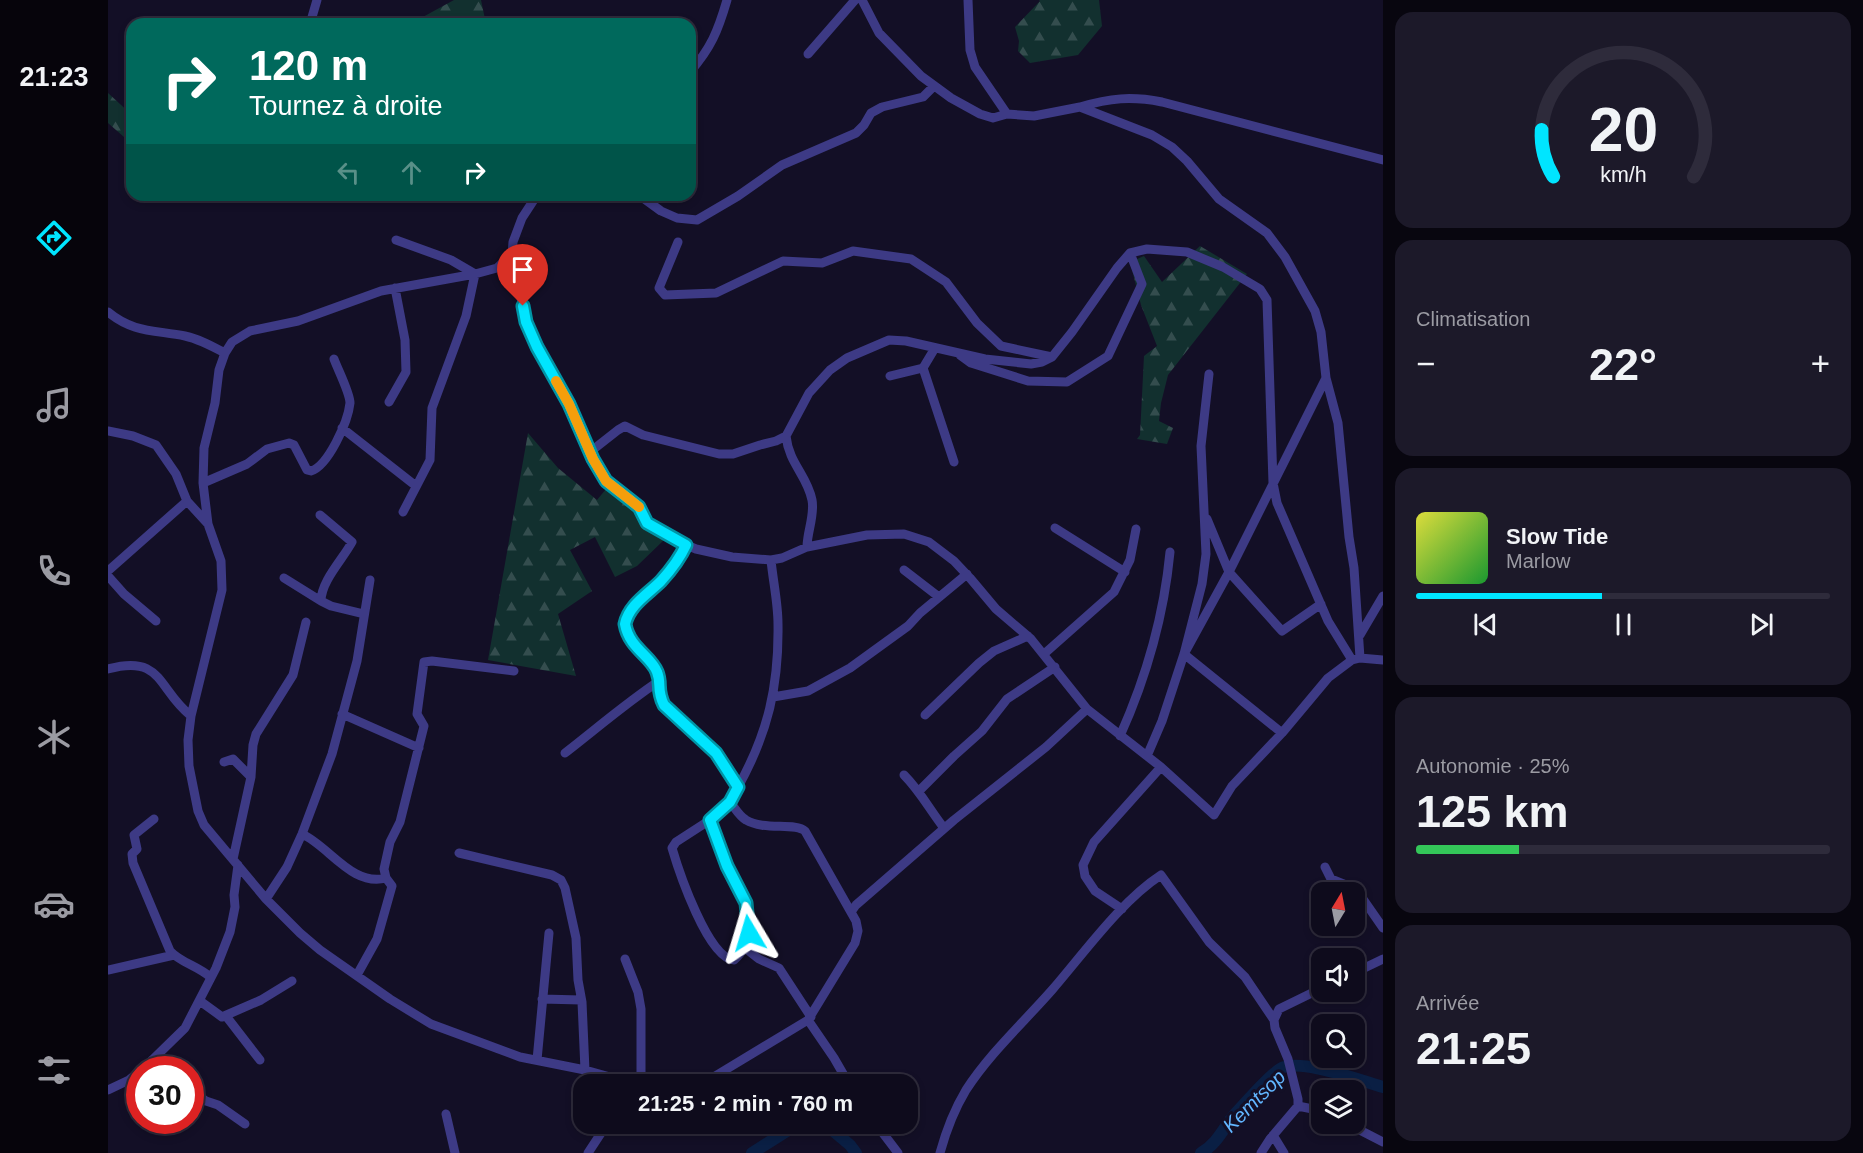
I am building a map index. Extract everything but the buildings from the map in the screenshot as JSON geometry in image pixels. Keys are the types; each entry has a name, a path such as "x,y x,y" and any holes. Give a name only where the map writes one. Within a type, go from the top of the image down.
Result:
{"street":[{"path":"312,18 317,0"},
{"path":"696,65 708,52 722,19 727,0"},
{"path":"808,54 855,0"},
{"path":"862,0 879,33 921,76 951,98 986,117 993,118 1008,114 1034,116 1120,98 1137,97 1383,160"},
{"path":"969,1 970,50 975,67 1008,114"},
{"path":"647,201 661,211 677,218 697,220 738,196 782,165 856,133 871,113 876,110 923,97 934,86"},
{"path":"1080,107 1152,135 1172,147 1219,199 1268,233 1285,256 1315,311 1321,332 1326,378 1338,423 1354,568 1359,636 1356,658"},
{"path":"533,201 522,218 513,242 512,254 526,322 537,347 569,404 590,452 606,481 639,507 647,523 686,545 724,556 771,560 782,558 807,547 867,535 904,534 929,542 947,555 967,574 996,609 1028,636 1087,709 1161,767 1215,815 1232,786 1282,733 1328,678 1356,658 1383,660"},
{"path":"396,240 451,260 475,274"},
{"path":"678,242 658,288 665,295 716,293 783,261 822,263 854,251 911,259 946,282 977,323 1001,346 1052,357"},
{"path":"807,547 813,502 805,482 787,451 786,436 813,387 831,370 847,358 889,340 906,341 985,359 1031,364 1042,362 1052,357 1130,253 1148,249 1187,252 1251,282 1265,294 1273,483 1277,503 1338,640 1356,658"},
{"path":"955,351 971,363 1028,381 1067,382 1108,356 1142,284 1130,253"},
{"path":"512,254 497,267 475,274 395,288 351,300 298,321 250,331 232,342 225,353 219,370 215,403 204,448 203,483 208,524 221,561 222,590 191,716 188,740 189,766 198,811 204,825 266,899 320,950 431,1024 452,1034 520,1056 597,1074"},
{"path":"403,512 430,460 432,408 466,316 475,274"},
{"path":"389,402 406,372 405,340 395,288"},
{"path":"108,312 118,321 133,328 186,336 212,345 225,353"},
{"path":"890,376 923,368 935,348"},
{"path":"203,483 247,464 267,449 290,443 294,445 308,471 314,471 324,462 342,428 350,402 334,359"},
{"path":"923,368 954,462"},
{"path":"1147,756 1184,654 1202,584 1206,554 1201,446 1209,374"},
{"path":"1184,654 1229,572 1326,378"},
{"path":"590,452 625,426 642,435 719,454 732,454 786,436"},
{"path":"342,428 416,486"},
{"path":"108,431 133,436 156,445 176,474 187,501 208,524"},
{"path":"108,571 187,501"},
{"path":"1204,511 1229,572 1282,631 1321,604"},
{"path":"320,515 352,542 334,569 321,595 321,601"},
{"path":"1055,528 1125,572"},
{"path":"1044,654 1114,592 1125,572 1136,529"},
{"path":"686,545 664,579 631,609 625,624 626,632 634,645 656,669 659,695 664,705 716,753 738,787"},
{"path":"1120,736 1143,673 1162,610 1170,552"},
{"path":"710,820 727,866 746,903 749,933 745,948 734,960 722,954 694,910 672,846 710,820 730,802 762,740 773,697 778,622 771,560"},
{"path":"903,570 939,597"},
{"path":"773,697 808,691 850,668 908,626 967,574"},
{"path":"108,576 124,594 156,621"},
{"path":"284,578 331,606 364,614"},
{"path":"266,899 278,883 302,834 332,754 357,661 370,580"},
{"path":"1359,636 1383,596"},
{"path":"156,1056 185,1028 216,968 230,932 235,907 236,862 251,777 253,745 256,734 293,675 306,622"},
{"path":"925,715 994,651 1028,636"},
{"path":"1184,654 1282,733"},
{"path":"357,975 377,939 392,886 386,878 384,869 390,842 400,822 424,726 417,714 417,702 424,662 514,670"},
{"path":"108,669 142,666 152,671 191,716"},
{"path":"919,791 977,737 1007,699 1055,667"},
{"path":"564,753 608,720 628,701 659,681"},
{"path":"851,912 855,905 944,828 999,782 1046,747 1087,709"},
{"path":"342,714 419,748"},
{"path":"224,762 233,759 251,777"},
{"path":"1122,909 1095,891 1085,876 1083,865 1094,842 1161,767"},
{"path":"904,775 919,791 944,828"},
{"path":"718,1074 809,1018 855,943 858,931 851,912 805,831 796,827 777,828 757,824 745,819 730,802"},
{"path":"154,819 134,835 137,849 131,856 162,934 174,955 200,968 210,977"},
{"path":"302,834 316,841 333,858 357,873 370,879 386,878"},
{"path":"459,853 552,875 561,880 565,888 576,938 585,1070"},
{"path":"1325,867 1331,879 1356,889 1383,928"},
{"path":"940,1153 948,1126 965,1092 987,1059 1039,1004 1122,909 1148,883 1161,875 1165,877 1171,891 1209,942 1245,976 1274,1020 1288,1059 1298,1106 1261,1153"},
{"path":"537,1060 549,933"},
{"path":"745,948 759,959 779,968 843,1074"},
{"path":"108,970 174,955"},
{"path":"625,959 640,1002 640,1074"},
{"path":"1365,968 1383,959"},
{"path":"200,1001 222,1017 270,995 292,981"},
{"path":"1274,1020 1279,1009 1311,993"},
{"path":"542,999 581,1000"},
{"path":"226,1016 260,1060"},
{"path":"108,1090 126,1081"},
{"path":"204,1100 218,1105 245,1124"},
{"path":"1298,1106 1311,1109"},
{"path":"446,1114 455,1153"},
{"path":"1365,1133 1383,1142"},
{"path":"588,1153 600,1134"},
{"path":"884,1134 898,1153"},
{"path":"1273,1135 1284,1153"}],"green space":[{"path":"454,0 481,0 485,18 421,18"},
{"path":"1039,0 1099,0 1102,26 1078,55 1030,63 1018,51 1019,41 1015,27"},
{"path":"108,93 126,110 126,139 108,123"},
{"path":"1200,246 1247,274 1168,375 1159,421 1173,428 1167,444 1137,439 1140,435 1144,356 1157,346 1141,305 1130,262 1144,256 1162,282"},
{"path":"528,433 558,468 597,500 611,483 641,507 666,538 637,566 615,577 595,537 570,550 592,591 558,614 576,676 488,660"}],"waterway":[{"name":"Kemtsop","path":"1201,1153 1216,1141 1234,1115 1280,1069 1289,1066 1315,1068 1383,1087"},
{"name":"Kemtsop","path":"752,1153 782,1134"},
{"name":"Kemtsop","path":"837,1134 856,1153"}],"slow traffic":[{"path":"556,381 606,481 639,507"}],"route":[{"path":"523,306 526,322 537,347 569,404 593,459 606,481 639,507 647,523 686,545 664,579 631,609 625,624 626,632 638,650 656,669 659,695 664,705 716,753 738,787 730,802 710,820 727,866 746,903 749,933"}]}
